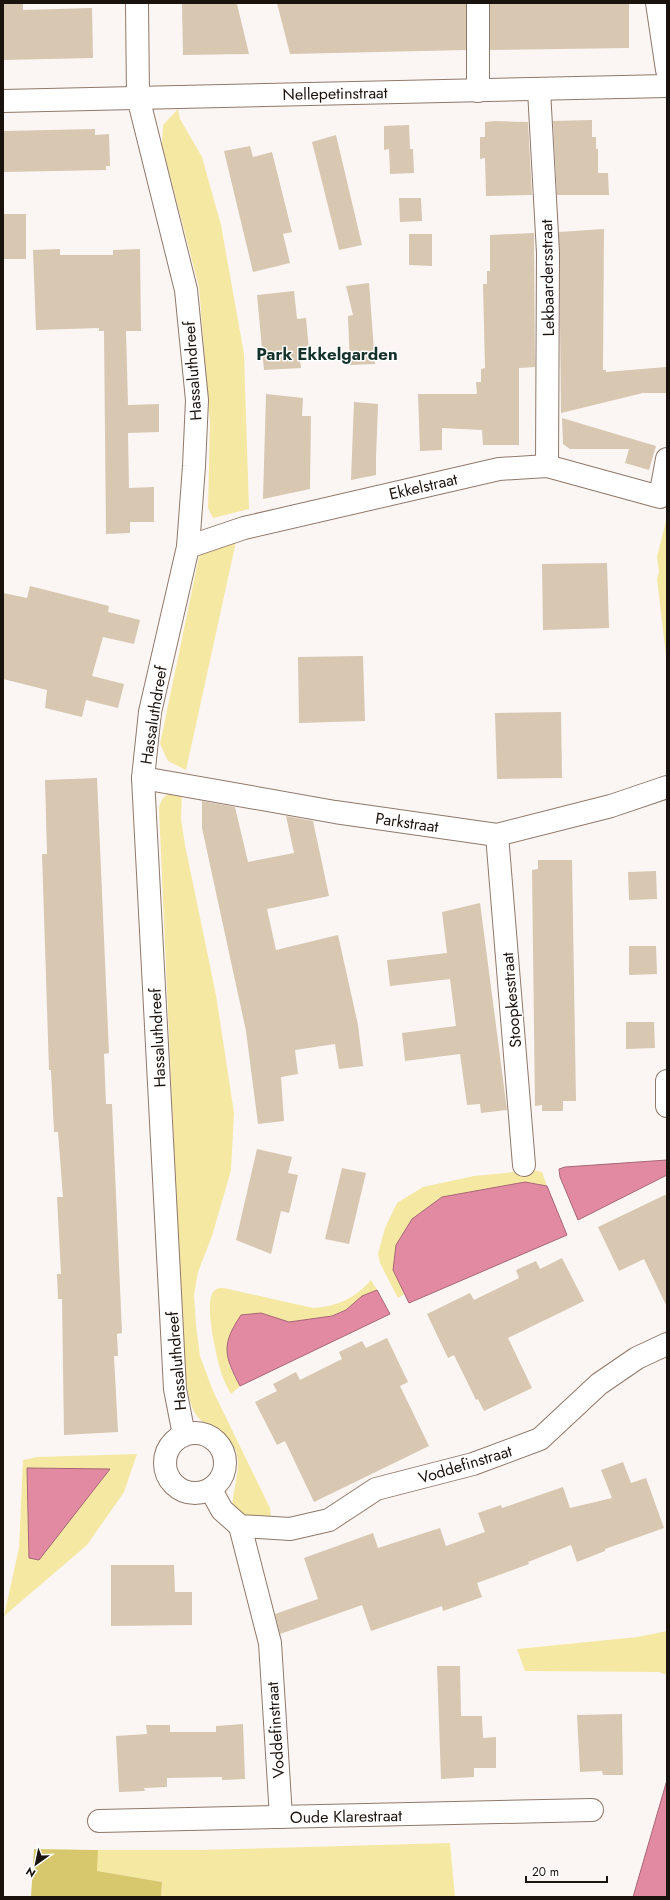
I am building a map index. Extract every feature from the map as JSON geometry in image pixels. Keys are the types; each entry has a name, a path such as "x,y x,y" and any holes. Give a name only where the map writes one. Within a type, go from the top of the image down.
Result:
{"street":[{"name":"Hassaluthdreef","path":"137,3 138,97 186,290 197,400 188,547 150,712 143,778 175,1389 184,1435"},
{"path":"478,3 478,91"},
{"path":"657,3 667,70"},
{"name":"Nellepetinstraat","path":"3,101 667,86"},
{"name":"Lekbaardersstraat","path":"539,90 548,253 547,466"},
{"name":"Ekkelstraat","path":"188,547 244,528 499,468 547,466 660,497 667,459"},
{"name":"Parkstraat","path":"143,778 335,812 497,835 612,806 667,788"},
{"name":"Stoopkesstraat","path":"497,835 524,1165"},
{"path":"667,1081 667,1106"},
{"name":"Voddefinstraat","path":"281,1817 270,1643 240,1526 290,1529 329,1520 376,1489 473,1464 540,1439 599,1384 637,1358 667,1344"},
{"path":"194,1433 204,1434 220,1446 225,1455 226,1465 224,1475 219,1483 211,1490 203,1493 186,1493 172,1483 167,1475 165,1456 169,1447 184,1435 194,1433"},
{"path":"211,1490 222,1510 240,1526"},
{"name":"Oude Klarestraat","path":"99,1821 592,1810"}],"shaded area":[{"path":"178,109 180,119 202,157 221,225 244,354 249,509 213,518 208,508 210,423 199,287 162,145 163,125"},
{"path":"667,517 667,664 657,579 659,572 657,557"},
{"path":"237,537 186,770 168,761 160,744 199,557 205,549"},
{"path":"182,790 181,819 185,845 216,995 234,1113 231,1170 212,1236 198,1272 194,1295 196,1325 200,1356 213,1391 270,1508 271,1517 241,1516 232,1509 238,1465 236,1451 229,1441 201,1421 193,1410 186,1376 183,1351 159,809 164,797"},
{"path":"667,1160 667,1175 578,1220 560,1177 559,1169 565,1167"},
{"path":"534,1170 542,1172 547,1186 525,1182 393,1270 404,1294 398,1298 380,1263 378,1254 385,1228 397,1203 423,1187 474,1176"},
{"path":"525,1182 547,1186 567,1235 409,1303 393,1270 396,1245 412,1219 442,1197"},
{"path":"371,1280 377,1290 362,1296 346,1310 332,1316 289,1322 261,1313 229,1365 240,1386 231,1394 222,1375 212,1332 210,1307 211,1297 214,1291 221,1288 313,1308 330,1306 352,1297"},
{"path":"377,1290 390,1314 240,1386 228,1358 227,1350 230,1334 241,1315 261,1313 289,1322 332,1316 346,1310 362,1296"},
{"path":"137,1454 124,1492 87,1545 4,1616 19,1548 23,1460 37,1457"},
{"path":"27,1468 110,1469 39,1560 29,1558"},
{"path":"667,1631 667,1675 659,1672 525,1671 517,1649 638,1637"},
{"path":"667,1780 667,1897 633,1897"},
{"path":"450,1843 455,1897 161,1897 162,1882 96,1871 98,1850 200,1850"},
{"path":"34,1849 98,1850 97,1871 162,1882 161,1897 31,1897"}],"building":[{"path":"277,3 466,3 466,50 290,54"},
{"path":"490,3 629,3 629,48 490,50"},
{"path":"3,4 23,4 23,10 92,8 93,58 3,60"},
{"path":"182,4 237,4 249,54 183,55"},
{"path":"592,120 592,137 596,137 596,149 598,149 598,173 608,173 609,195 557,195 553,121"},
{"path":"485,122 528,122 532,195 486,196 485,158 480,159 480,137 485,137"},
{"path":"409,125 410,149 413,149 414,173 390,174 389,149 384,150 384,126"},
{"path":"95,129 95,135 109,134 110,166 106,166 106,170 3,172 3,131"},
{"path":"336,135 362,245 339,250 312,142"},
{"path":"250,146 253,157 272,152 292,232 283,234 290,263 253,272 224,151"},
{"path":"399,198 421,198 422,221 400,222"},
{"path":"3,214 26,214 26,259 3,259"},
{"path":"604,229 603,370 606,370 606,372 666,367 666,393 643,393 561,413 559,232"},
{"path":"534,233 535,367 519,368 519,445 483,445 482,430 442,428 442,450 420,451 418,394 477,394 476,382 481,382 481,369 485,368 483,284 487,284 487,271 490,271 490,235"},
{"path":"409,234 432,234 432,266 409,265"},
{"path":"60,249 60,255 113,255 113,250 140,249 141,331 126,331 128,405 159,404 159,432 128,433 129,488 154,487 154,522 130,522 130,533 106,534 104,331 99,331 99,328 36,330 33,250"},
{"path":"369,283 375,364 350,365 348,316 353,315 346,286"},
{"path":"294,291 297,319 306,318 310,361 300,361 301,368 264,370 257,295"},
{"path":"266,394 303,398 302,416 311,416 310,489 263,499"},
{"path":"354,402 378,404 376,475 351,480"},
{"path":"562,418 656,446 649,470 625,463 629,449 570,449 563,444"},
{"path":"607,563 609,628 543,630 542,564"},
{"path":"30,586 109,606 108,612 140,620 134,644 103,637 92,676 124,684 118,708 86,700 82,717 45,708 47,690 3,679 3,593 27,598"},
{"path":"363,656 365,721 299,723 298,657"},
{"path":"561,712 562,778 497,779 495,713"},
{"path":"97,778 109,1053 104,1054 106,1104 112,1104 122,1333 117,1334 118,1356 114,1356 118,1432 64,1435 62,1299 58,1299 57,1274 61,1274 57,1197 63,1197 58,1132 54,1132 51,1070 49,1070 42,854 47,854 45,780"},
{"path":"202,801 235,807 248,862 294,853 286,816 313,821 329,896 267,909 276,950 338,935 358,1025 363,1066 339,1069 335,1044 295,1050 298,1074 281,1077 284,1121 258,1124 246,1031 202,828"},
{"path":"538,860 572,860 576,1101 563,1101 563,1111 542,1111 542,1105 535,1106 532,870 538,869"},
{"path":"656,871 657,899 629,900 628,872"},
{"path":"480,903 507,1110 481,1113 480,1104 467,1105 460,1054 405,1061 402,1033 456,1026 450,979 390,986 387,960 447,953 442,912"},
{"path":"629,946 656,946 657,974 629,975"},
{"path":"626,1022 654,1022 655,1048 626,1049"},
{"path":"257,1149 292,1157 288,1173 298,1175 289,1213 281,1211 271,1254 236,1240"},
{"path":"342,1168 366,1173 349,1244 325,1239"},
{"path":"667,1194 667,1307 644,1259 619,1271 598,1227"},
{"path":"562,1258 584,1301 508,1338 532,1388 484,1411 478,1399 476,1400 454,1355 448,1358 427,1314 470,1293 474,1300 519,1278 516,1270 536,1261 540,1269"},
{"path":"387,1338 408,1382 400,1386 429,1446 314,1502 285,1441 277,1445 255,1402 277,1391 273,1384 296,1372 300,1380 342,1359 339,1352 362,1341 366,1348"},
{"path":"623,1462 631,1483 646,1478 664,1528 605,1549 605,1551 577,1562 571,1545 528,1562 529,1564 477,1583 482,1597 443,1611 442,1606 371,1631 362,1605 280,1634 275,1614 318,1599 304,1558 373,1533 378,1548 440,1528 446,1546 485,1532 478,1513 501,1505 502,1508 563,1487 570,1508 612,1498 601,1470"},
{"path":"111,1565 174,1565 175,1592 192,1592 192,1625 111,1626"},
{"path":"437,1666 460,1666 461,1716 482,1716 483,1738 496,1737 496,1768 474,1768 474,1777 441,1779"},
{"path":"622,1714 623,1775 603,1775 602,1771 580,1772 577,1715"},
{"path":"243,1724 245,1779 222,1780 222,1777 167,1778 167,1787 144,1788 145,1791 119,1792 116,1736 147,1734 146,1725 170,1725 170,1732 216,1732 216,1726"}],"district":[{"name":"Park Ekkelgarden","path":"327,354"}]}
